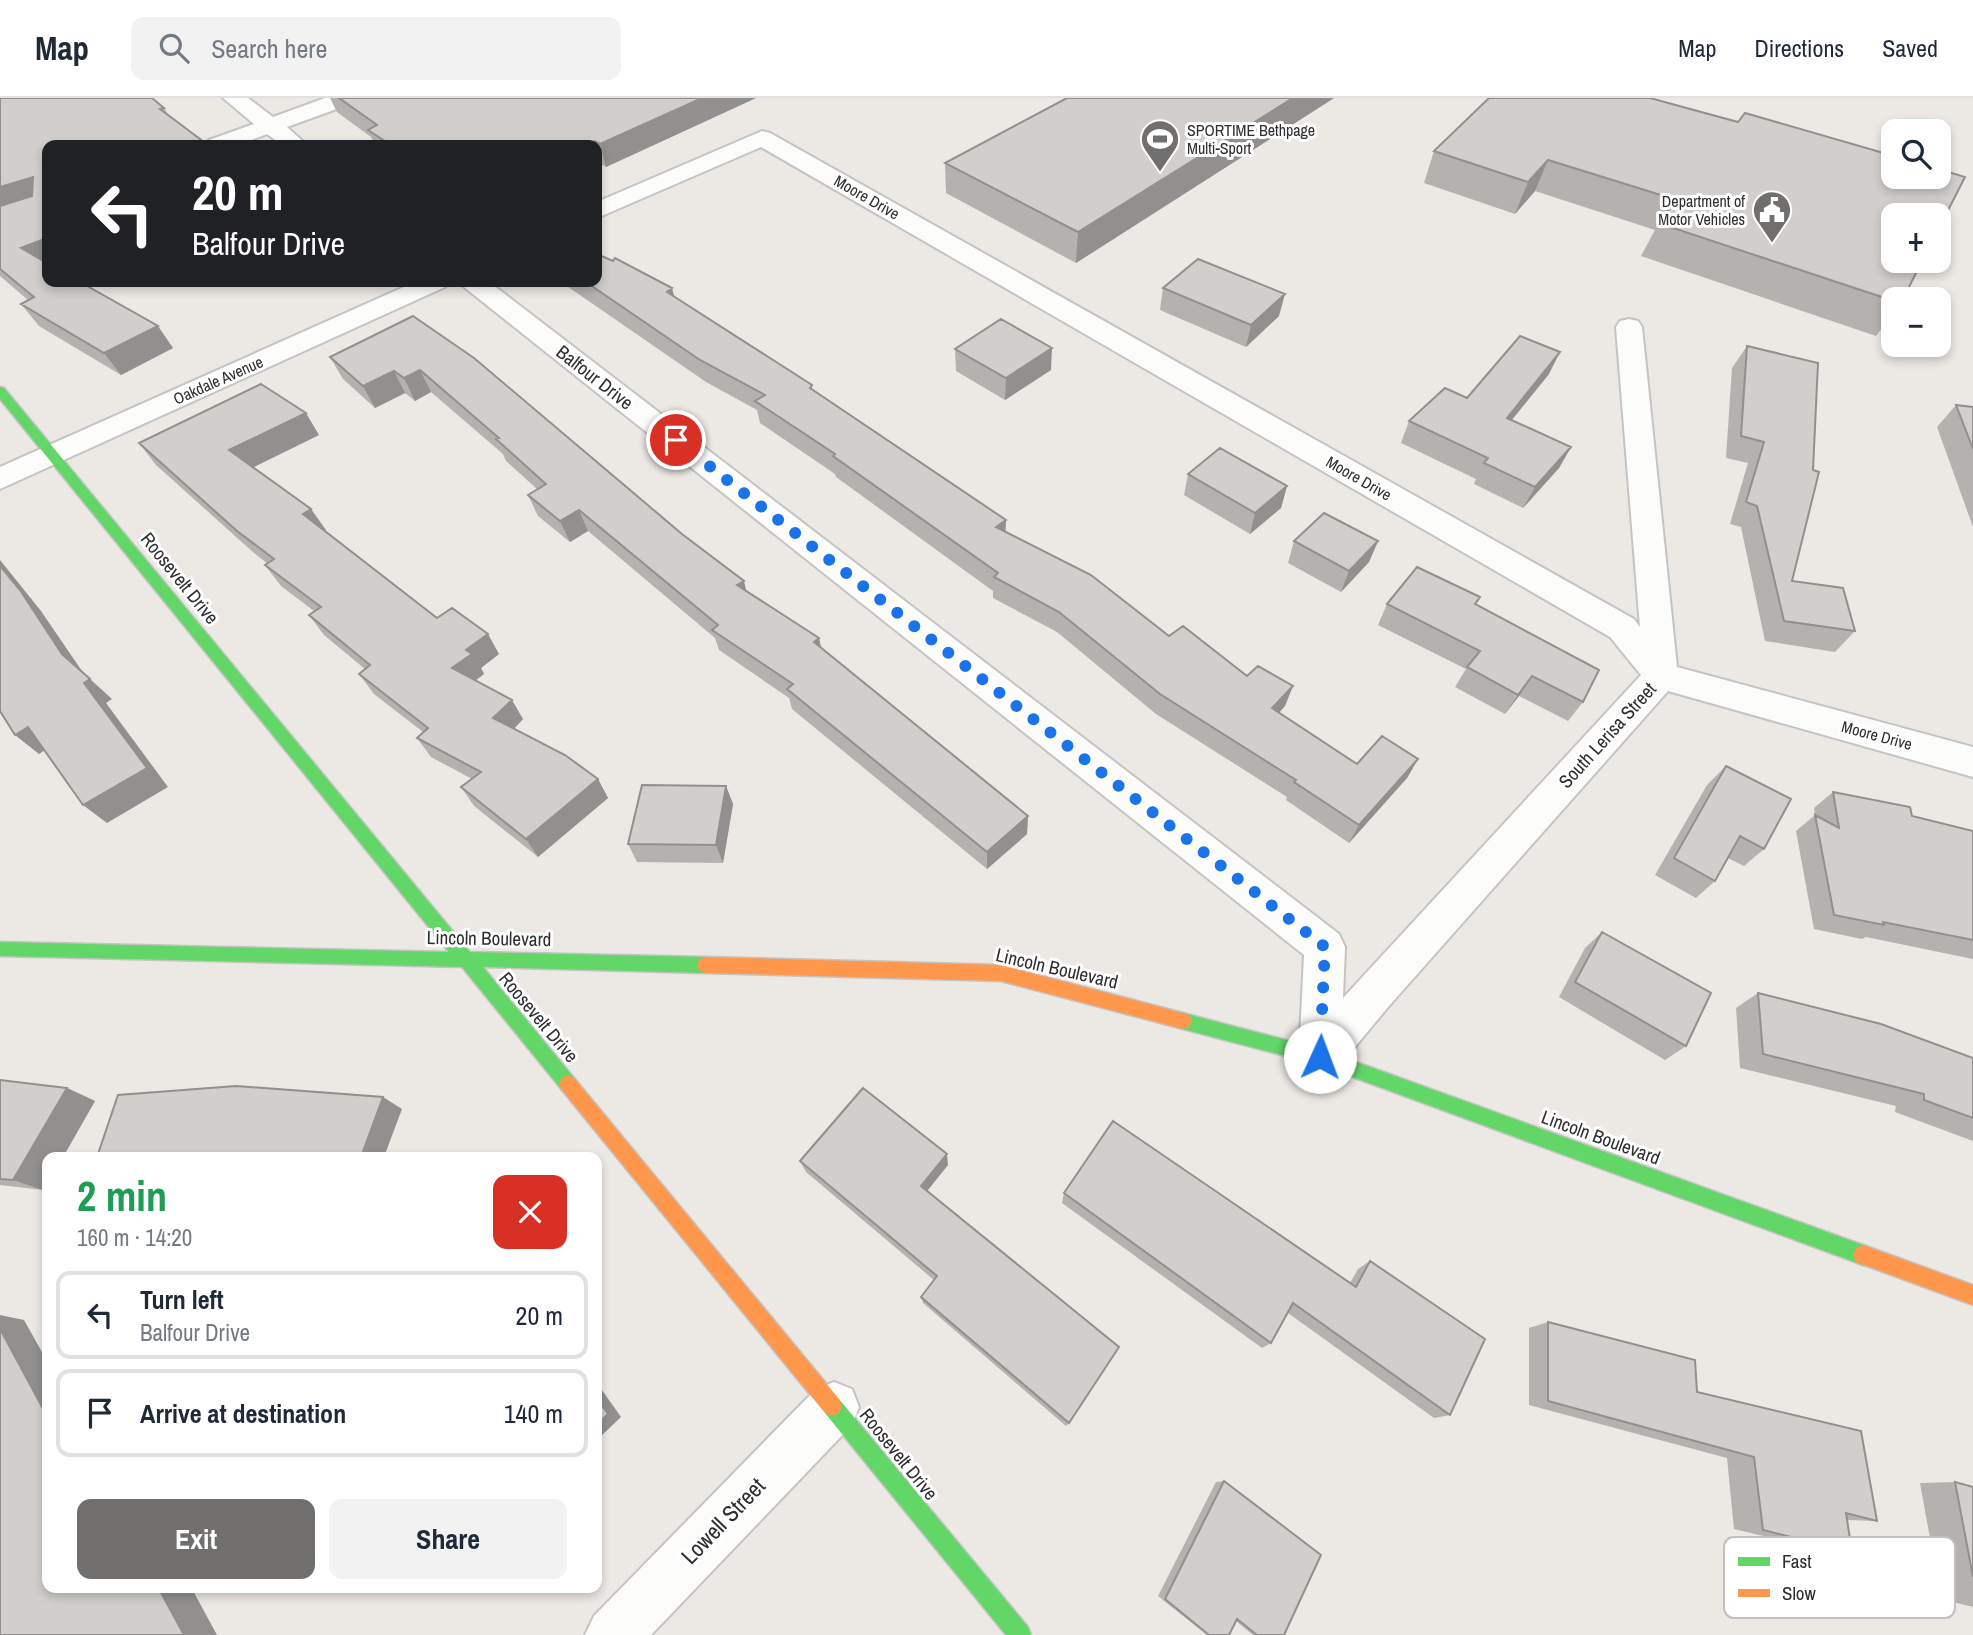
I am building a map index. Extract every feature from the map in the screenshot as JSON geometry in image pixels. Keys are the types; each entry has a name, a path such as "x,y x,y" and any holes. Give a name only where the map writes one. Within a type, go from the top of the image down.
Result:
{"street":[{"path":"234,98 290,140"},
{"path":"230,140 345,98"},
{"name":"Moore Drive","path":"602,209 762,138 1622,628 1661,676 1973,762"},
{"name":"Oakdale Avenue","path":"0,479 425,287"},
{"name":"Balfour Drive","path":"479,287 1325,947 1320,1057"},
{"name":"South Lerisa Street","path":"1320,1057 1374,993 1661,676 1629,327"},
{"name":"Roosevelt Drive","path":"0,391 1020,1635"},
{"name":"Lincoln Boulevard","path":"0,949 463,958 1001,973 1320,1057 1973,1295"},
{"name":"Lowell Street","path":"613,1635 834,1407"}],"building":[{"path":"0,98 152,98 164,108 160,109 201,140 42,140 42,240 21,248 42,260 42,287 89,287 158,326 104,353 21,304 34,297 0,269 0,206 32,196 33,177 0,187"},
{"path":"339,98 702,98 602,143 602,140 383,140 368,130 377,125"},
{"path":"1067,98 1293,98 1078,232 945,163"},
{"path":"1489,98 1650,98 1738,122 1745,113 1881,152 1881,189 1951,189 1951,173 1965,177 1951,204 1881,203 1881,273 1916,273 1909,287 1881,287 1881,297 1658,223 1677,200 1548,160 1528,182 1434,151"},
{"path":"602,256 613,261 615,258 672,288 667,292 812,385 810,388 1006,520 996,527 1091,575 1169,636 1183,626 1247,676 1258,666 1293,686 1272,708 1357,764 1382,736 1418,759 1359,825 1294,782 1296,780 1160,694 1059,612 994,577 998,573 833,456 835,454 755,401 765,395 700,360 593,287 602,287"},
{"path":"1198,259 1285,294 1251,325 1163,288"},
{"path":"413,316 474,358 682,534 744,581 737,585 819,638 814,642 1028,816 987,852 787,689 793,684 712,630 718,625 579,510 560,521 528,495 546,484 496,439 499,438 420,370 404,378 394,371 363,386 330,357"},
{"path":"1001,319 1052,348 1006,378 955,349"},
{"path":"1520,336 1560,352 1507,418 1571,447 1535,487 1484,463 1488,458 1409,421 1445,388 1467,398"},
{"path":"1747,346 1818,363 1813,470 1819,472 1792,581 1843,588 1855,631 1784,621 1757,506 1746,502 1764,442 1741,436"},
{"path":"261,384 306,413 229,450 311,509 303,514 437,618 452,608 488,634 466,650 472,654 452,668 512,700 493,718 565,755 598,779 526,839 461,787 481,772 417,738 428,728 359,674 370,665 309,615 321,607 265,565 274,559 237,531 139,443"},
{"path":"1956,405 1973,407 1973,449"},
{"path":"1220,448 1287,486 1255,513 1188,474"},
{"path":"1324,513 1378,541 1349,571 1294,541"},
{"path":"0,566 20,590 62,654 90,679 84,683 147,768 83,805 28,727 15,735 0,711"},
{"path":"1417,567 1480,597 1475,604 1599,670 1583,702 1532,676 1518,695 1467,667 1480,651 1387,604"},
{"path":"1726,766 1791,799 1764,849 1740,836 1715,881 1674,858"},
{"path":"642,785 726,786 716,845 628,844"},
{"path":"1833,792 1910,807 1912,816 1973,831 1973,940 1834,915 1815,815 1839,828"},
{"path":"1602,932 1711,993 1686,1046 1575,982"},
{"path":"1758,993 1881,1024 1973,1058 1973,1118 1924,1100 1924,1094 1763,1054"},
{"path":"0,1080 67,1088 13,1180 0,1179"},
{"path":"236,1086 383,1097 363,1152 99,1152 118,1095"},
{"path":"863,1088 947,1154 921,1186 1119,1347 1069,1423 921,1297 937,1276 800,1161"},
{"path":"1113,1121 1356,1287 1370,1261 1485,1339 1450,1415 1293,1303 1271,1343 1064,1193"},
{"path":"1548,1322 1695,1360 1697,1392 1861,1431 1877,1521 1846,1513 1850,1537 1791,1537 1763,1530 1754,1457 1548,1401"},
{"path":"0,1329 42,1407 42,1593 161,1593 184,1635 0,1635"},
{"path":"602,1405 608,1414 602,1419"},
{"path":"1224,1481 1321,1555 1284,1635 1257,1635 1237,1619 1229,1635 1209,1635 1165,1599"},
{"path":"1955,1482 1973,1487 1973,1577"}],"traffic: fast":[{"path":"0,391 568,1084"},
{"path":"0,949 705,965"},
{"path":"1183,1021 1320,1057 1863,1255"},
{"path":"832,1406 1020,1635"}],"traffic: slow":[{"path":"705,965 1001,973 1183,1021"},
{"path":"568,1084 832,1406"},
{"path":"1863,1255 1973,1295"}],"place":[{"name":"SPORTIME Bethpage Multi-Sport","path":"1160,173"},
{"name":"Department of Motor Vehicles","path":"1772,244"}],"route":[{"path":"676,440 1325,947 1320,1057"}]}
